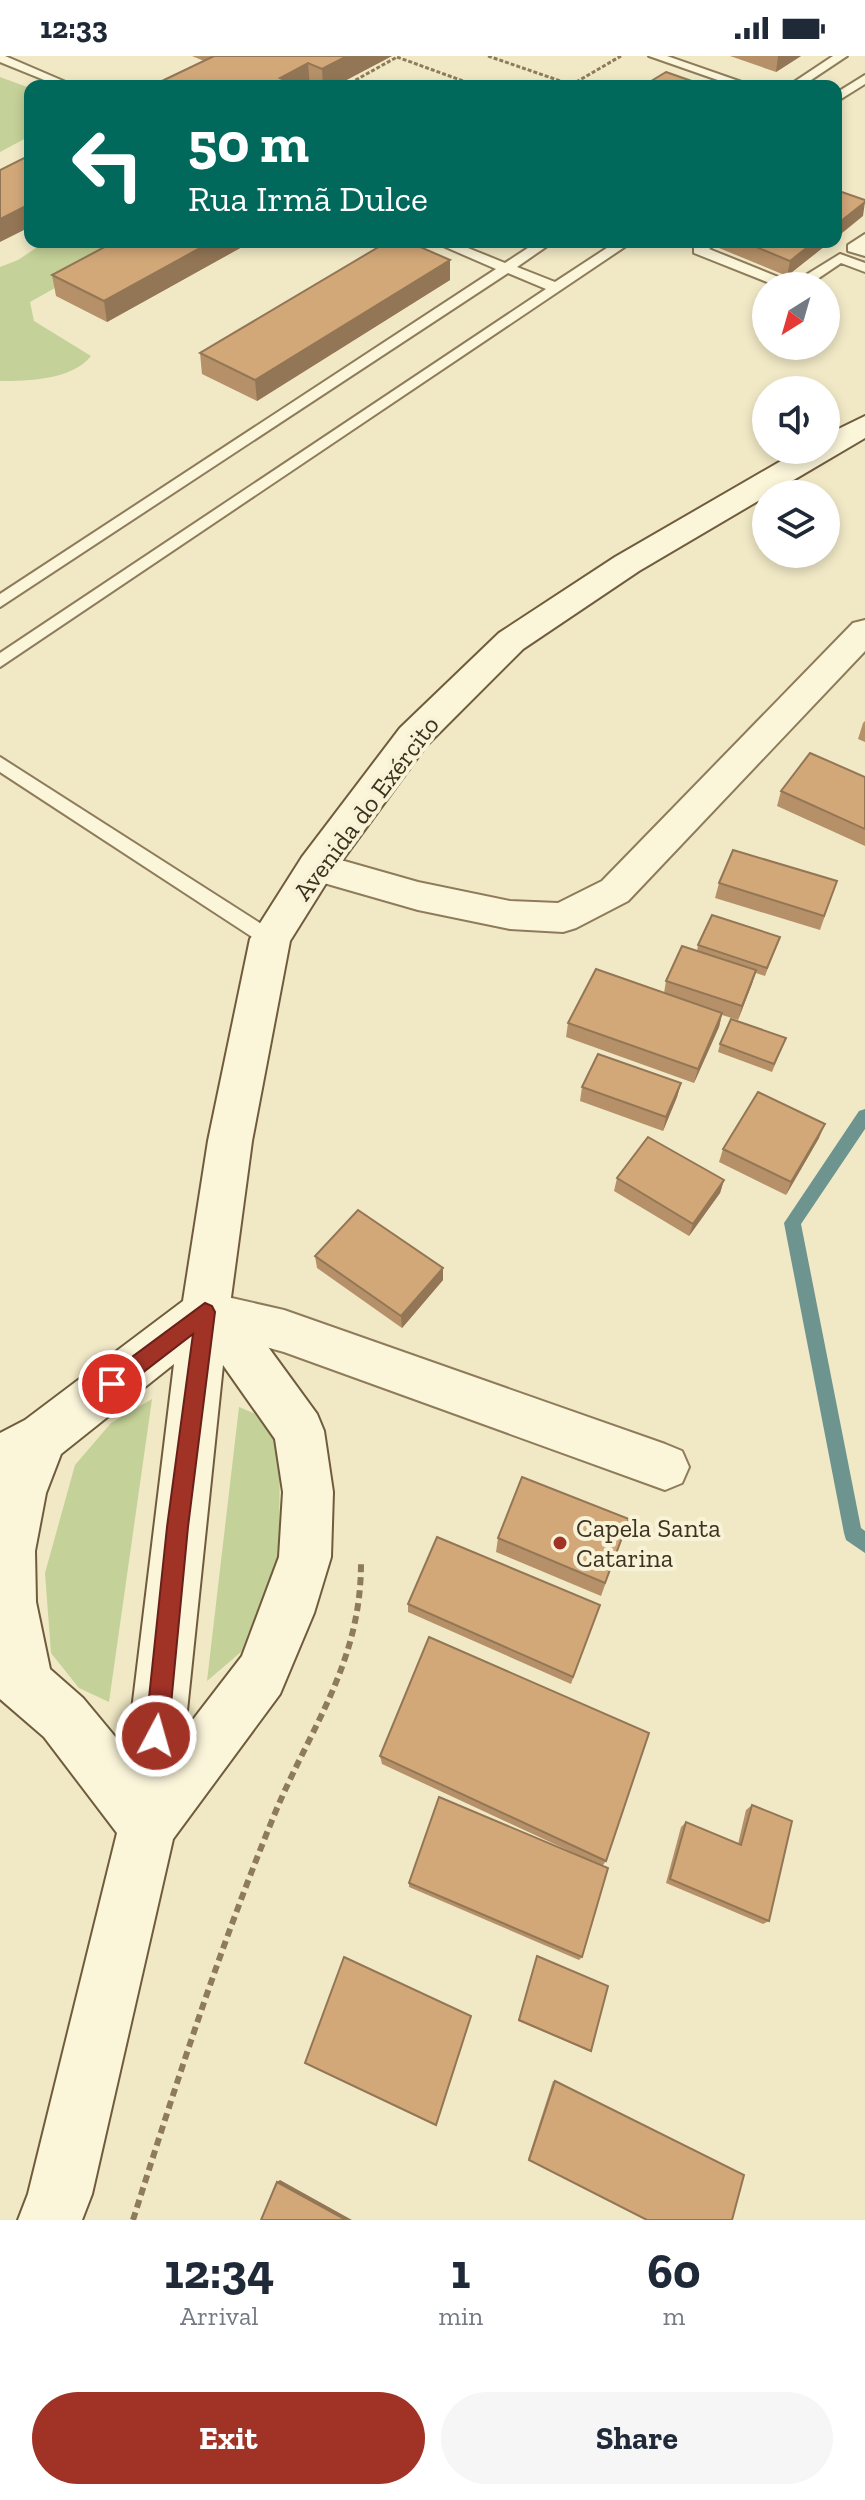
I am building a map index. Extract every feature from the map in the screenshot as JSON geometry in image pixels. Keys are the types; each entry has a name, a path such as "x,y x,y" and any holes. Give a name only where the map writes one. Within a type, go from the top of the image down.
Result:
{"street":[{"name":"Avenida do Exército","path":"50,2220 60,2194 147,1826 178,1527 205,1312 230,1141 270,939 316,867 413,737 511,641 627,564 865,425"},
{"path":"316,867 418,896 510,915 563,918 615,891 865,631"},
{"path":"205,1312 246,1356 299,1431 308,1492 305,1557 287,1613 261,1675 147,1826 80,1738 13,1675 8,1593 10,1527 31,1462 21,1448 205,1312 284,1331 665,1467"}],"lane":[{"path":"655,56 729,80"},
{"path":"803,80 841,56"},
{"path":"0,58 54,80"},
{"path":"842,94 865,79"},
{"path":"865,238 853,248 865,252"},
{"path":"455,248 557,288"},
{"path":"0,602 536,248"},
{"path":"0,661 616,248"},
{"path":"702,248 699,250 754,272"},
{"path":"819,272 840,258 865,268"},
{"path":"0,763 270,939"}],"path":[{"path":"356,80 398,56 461,80"},
{"path":"488,56 554,80"},
{"path":"581,80 621,56"},
{"path":"133,2220 201,2004 274,1815 341,1676 361,1598 361,1556"}],"green space":[{"path":"0,77 24,86 24,139 0,152"},
{"path":"36,248 107,248 109,251 105,260 30,302 34,321 91,356 73,370 36,379 0,381 0,267"},
{"path":"152,1399 109,1702 79,1688 51,1653 45,1573 75,1465 111,1423"},
{"path":"239,1407 265,1418 280,1451 279,1554 241,1652 207,1681"}],"building":[{"path":"214,56 347,56 322,69 308,63 280,78 285,80 164,80"},
{"path":"666,72 689,80 653,80"},
{"path":"24,158 24,207 0,219 0,170"},
{"path":"842,192 865,202 842,220"},
{"path":"103,248 200,248 104,301 52,275"},
{"path":"377,248 423,248 450,260 255,380 200,353"},
{"path":"759,248 806,248 790,261"},
{"path":"810,753 865,777 865,829 781,791"},
{"path":"733,850 837,881 824,916 719,883"},
{"path":"712,915 780,937 767,968 698,945"},
{"path":"682,946 756,970 742,1006 666,981"},
{"path":"596,969 722,1013 698,1069 568,1023"},
{"path":"731,1019 786,1038 774,1064 720,1044"},
{"path":"598,1054 681,1083 666,1117 582,1087"},
{"path":"758,1092 825,1124 791,1182 723,1149"},
{"path":"648,1137 724,1180 693,1224 617,1178"},
{"path":"358,1210 443,1268 401,1316 315,1256"},
{"name":"Capela Santa Catarina","path":"522,1477 629,1519 605,1583 498,1538"},
{"path":"437,1537 600,1605 573,1677 408,1604"},
{"path":"429,1637 649,1733 606,1861 380,1756"},
{"path":"439,1797 608,1868 582,1957 409,1883"},
{"path":"752,1805 792,1821 769,1921 670,1879 686,1822 741,1845"},
{"path":"537,1956 608,1986 591,2051 519,2020"},
{"path":"344,1957 471,2016 436,2125 305,2063"},
{"path":"555,2081 744,2175 732,2220 647,2220 529,2160"},
{"path":"277,2182 346,2220 261,2220"}],"waterway":[{"path":"865,1116 792,1223 853,1533 865,1544"}],"place":[{"name":"Capela Santa Catarina","path":"560,1543"}],"route":[{"path":"112,1384 205,1312 156,1736"}]}
